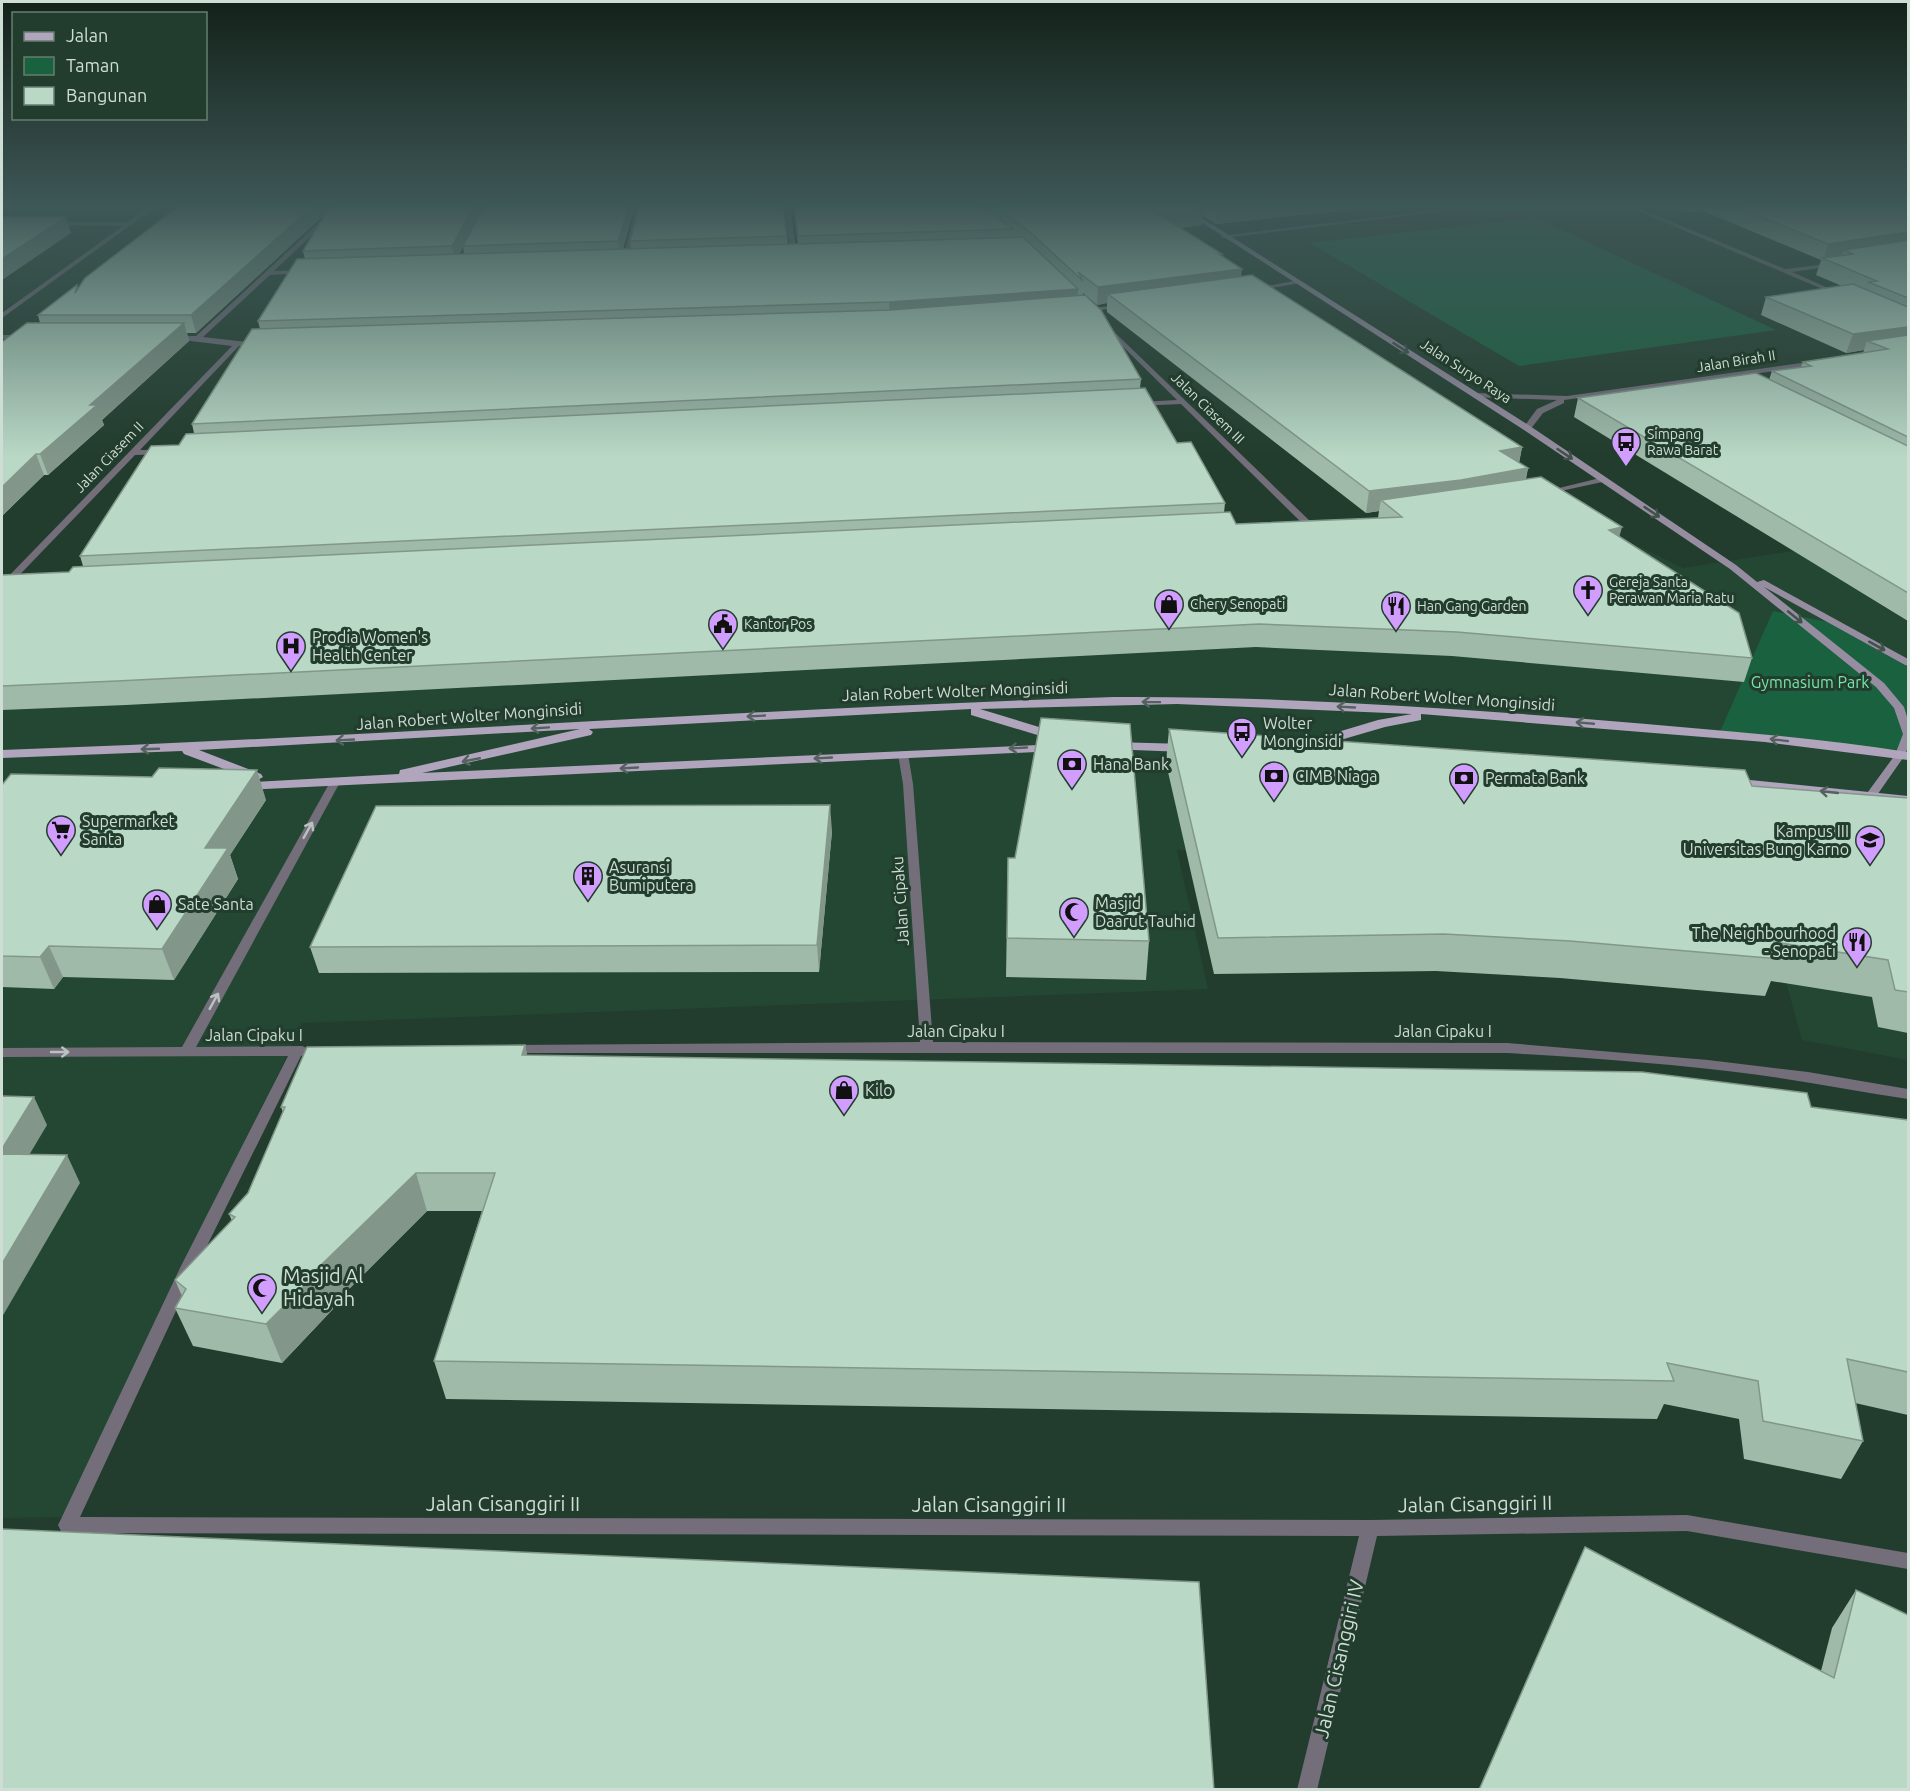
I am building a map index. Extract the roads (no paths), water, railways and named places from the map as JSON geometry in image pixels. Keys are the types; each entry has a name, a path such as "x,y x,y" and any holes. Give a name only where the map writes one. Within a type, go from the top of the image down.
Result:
{"main road":[{"name":"Jalan Suryo Raya","path":"1311,290 1527,428 1733,567 1886,690 1899,707 1908,734 1904,755 1871,796"},
{"name":"Jalan Suryo Raya","path":"1733,567 1908,663"},
{"name":"Jalan Robert Wolter Monginsidi","path":"2,754 180,748 630,722 1139,702 1275,703 1467,713 1743,736 1904,755"},
{"path":"227,787 903,754 1072,743 970,711 940,709"},
{"path":"1337,752 1294,750 1398,720 1467,713"},
{"path":"364,782 485,757 630,722"},
{"path":"1098,745 1203,748"},
{"path":"180,748 265,779 334,783"},
{"path":"1715,780 1908,800"}],"street":[{"path":"2,316 38,290"},
{"path":"199,337 252,290"},
{"path":"1829,290 1847,297"},
{"name":"Jalan Ciasem III","path":"1081,302 1309,525"},
{"path":"1077,311 1133,304"},
{"path":"2,337 37,337"},
{"path":"169,337 199,337 237,345 261,345"},
{"name":"Jalan Ciasem II","path":"2,588 237,345"},
{"name":"Jalan Birah II","path":"1474,395 1567,398 1728,377 1829,360"},
{"path":"1728,377 1737,381"},
{"name":"Jalan Birah II","path":"1527,428 1540,411 1567,398"},
{"path":"1123,405 1183,402"},
{"path":"131,453 177,452"},
{"path":"1533,495 1604,479"},
{"path":"1297,526 1321,524"},
{"path":"2,588 13,588"},
{"name":"Jalan Cipaku","path":"903,754 908,784 927,1047"},
{"path":"186,1052 334,783"},
{"name":"Jalan Cipaku I","path":"499,1050 927,1047 1483,1048 1566,1051 1827,1078 1908,1094"},
{"name":"Jalan Cisanggiri II","path":"297,1051 188,1268 66,1525 1370,1528 1687,1523 1908,1561"},
{"name":"Jalan Cipaku I","path":"2,1052 321,1051"},
{"name":"Jalan Cisanggiri IV","path":"1307,1790 1370,1528"}],"place":[{"name":"Simpang Rawa Barat","path":"1626,468"},
{"name":"Gereja Santa Perawan Maria Ratu","path":"1588,616"},
{"name":"Chery Senopati","path":"1169,630"},
{"name":"Han Gang Garden","path":"1396,632"},
{"name":"Kantor Pos","path":"723,650"},
{"name":"Prodia Women's Health Center","path":"291,672"},
{"name":"Wolter Monginsidi","path":"1242,758"},
{"name":"Hana Bank","path":"1072,790"},
{"name":"CIMB Niaga","path":"1274,802"},
{"name":"Permata Bank","path":"1464,804"},
{"name":"Supermarket Santa","path":"61,856"},
{"name":"Kampus III Universitas Bung Karno","path":"1870,866"},
{"name":"Asuransi Bumiputera","path":"588,902"},
{"name":"Sate Santa","path":"157,930"},
{"name":"Masjid Daarut Tauhid","path":"1074,938"},
{"name":"The Neighbourhood - Senopati","path":"1857,968"},
{"name":"Kilo","path":"844,1116"},
{"name":"Masjid Al Hidayah","path":"262,1314"}],"park label":[{"name":"Gymnasium Park","path":"1810,682"}]}
